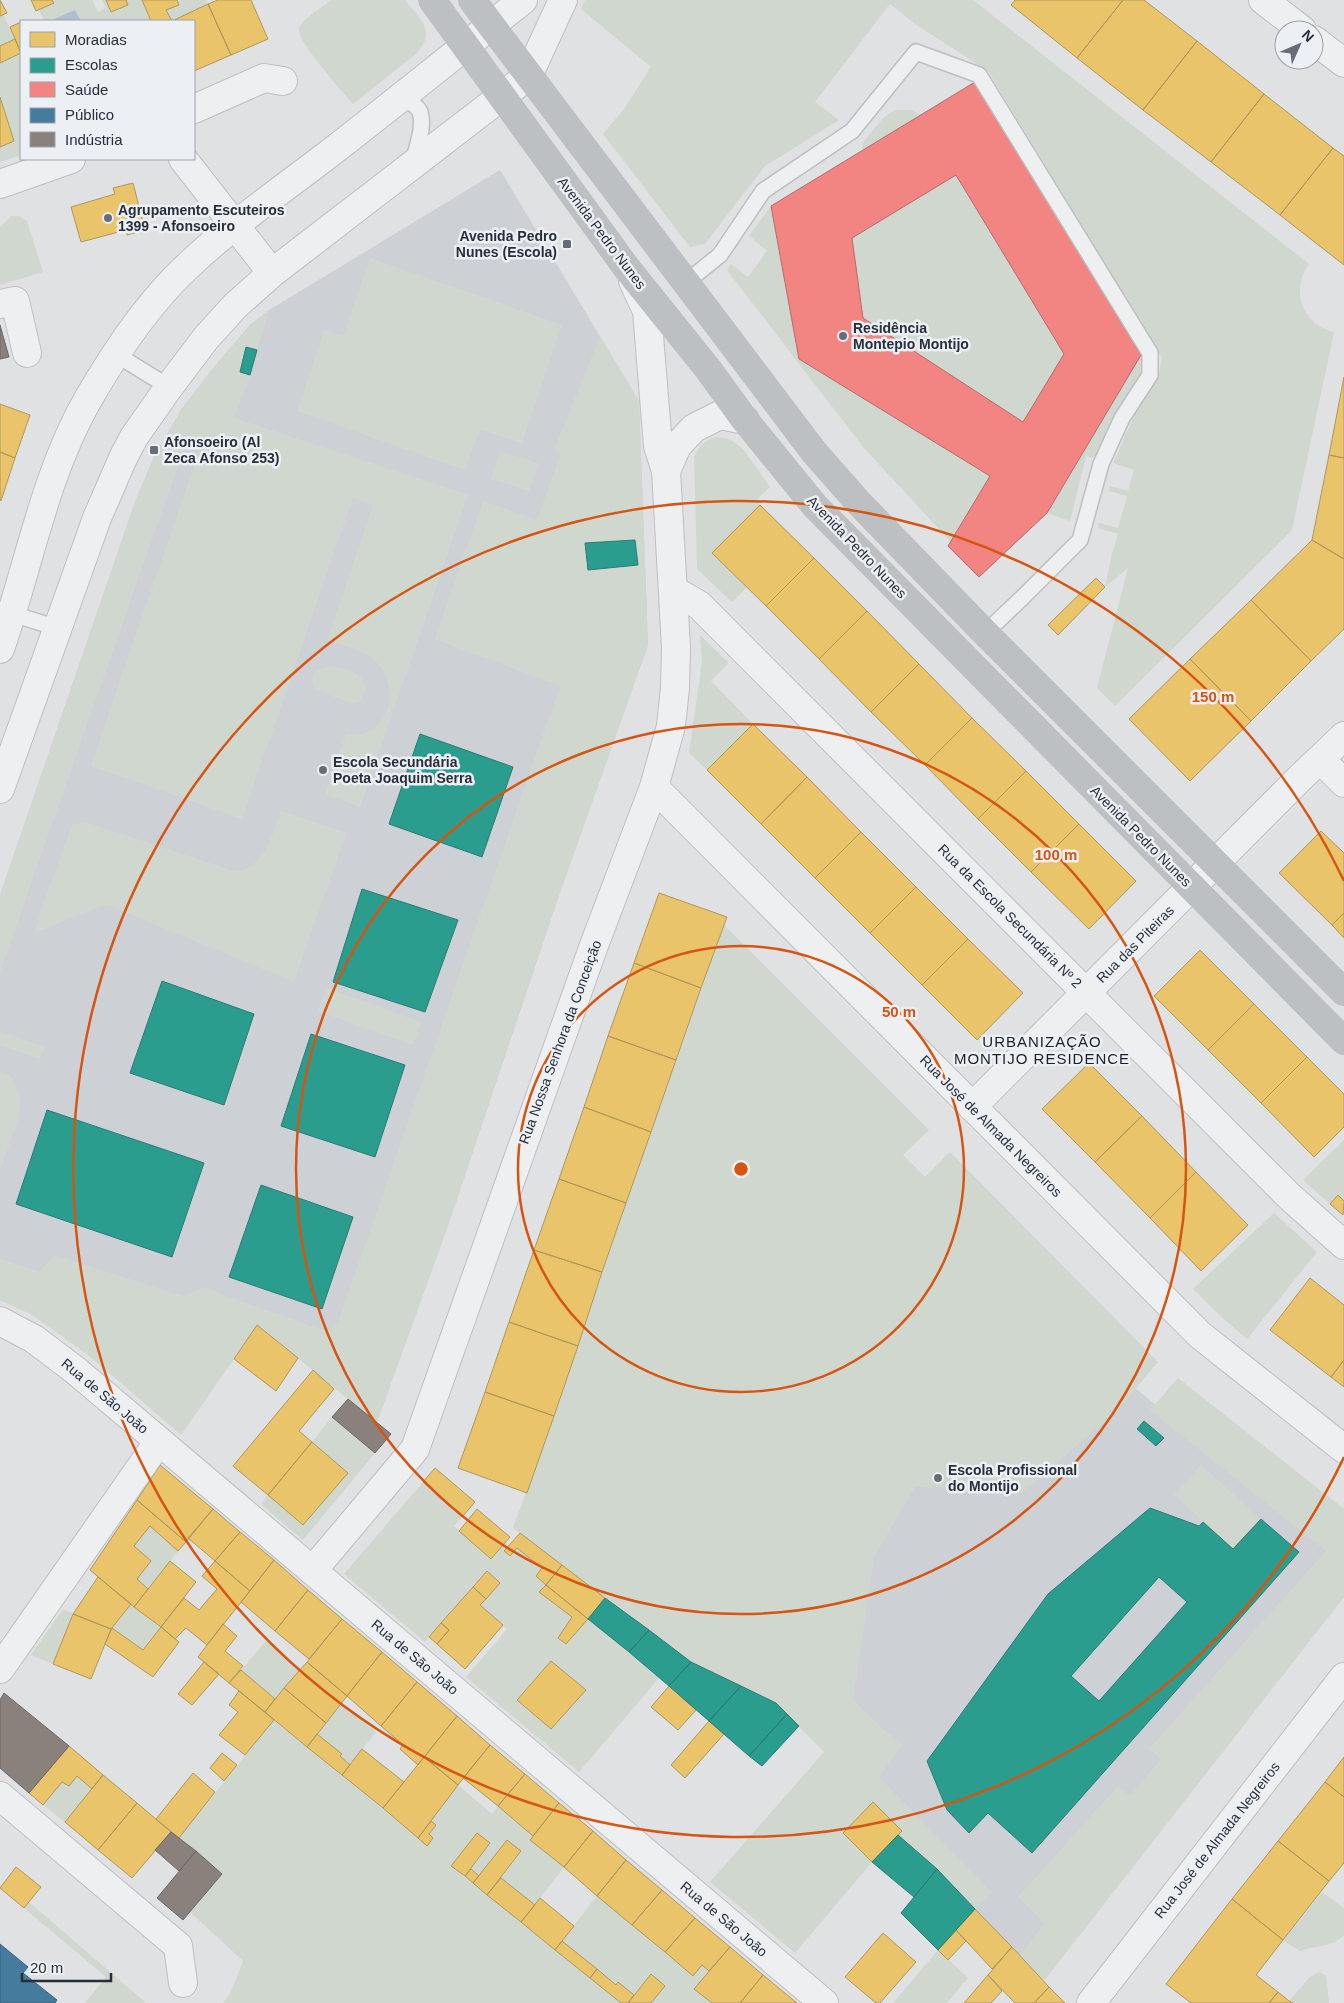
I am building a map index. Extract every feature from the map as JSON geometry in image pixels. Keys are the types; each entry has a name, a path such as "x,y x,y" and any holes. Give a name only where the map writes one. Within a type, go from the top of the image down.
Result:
{"street":[{"name":"Avenida Pedro Nunes","path":"432,0 626,267 708,369 745,420 815,506 1344,1041"},
{"path":"472,0 814,452 858,502 985,633 1344,992"},
{"path":"0,649 6,612 55,470 87,401 140,320 190,264 234,226 402,97 524,0"},
{"path":"0,789 97,518 134,437 169,387 212,332 240,301 272,273 528,76 562,0"},
{"path":"1264,0 1289,20"},
{"path":"1324,48 1344,63"},
{"path":"195,109 264,78 283,81"},
{"path":"0,184 68,160"},
{"path":"184,160 272,273"},
{"name":"Rua Nossa Senhora da Conceição","path":"313,1570 415,1449 593,948 654,787 671,726 676,647 666,471 658,446 647,311 626,267"},
{"path":"0,304 15,301 27,353"},
{"name":"Rua Nossa Senhora da Conceição","path":"666,471 677,446 694,428 720,415 745,420"},
{"name":"Rua da Escola Secundária Nº 2","path":"673,590 699,605 1289,1196 1344,1245"},
{"name":"Rua das Piteiras","path":"972,1107 1344,736"},
{"path":"1320,758 1344,782"},
{"name":"Rua José de Almada Negreiros","path":"654,787 1200,1335 1344,1449"},
{"name":"Rua de São João","path":"0,1321 34,1339 76,1370 824,2003"},
{"path":"0,1669 159,1441"},
{"name":"Rua José de Almada Negreiros","path":"1091,2003 1344,1677"},
{"path":"0,1796 178,1946 184,1983"}],"lane":[{"path":"685,283 720,255 763,190 852,131 916,52 979,75 1150,353 1150,375 1122,418 1101,464 1080,540 985,633"},
{"path":"402,97 420,111 421,124 412,164"},
{"path":"117,355 169,387"},
{"path":"6,612 58,628"}],"shaded area":[{"path":"52,0 92,0 98,12 106,8 102,0 106,0 111,12 126,0 142,0 151,20 80,20 75,10 51,20 44,20 39,9 53,2"},
{"path":"180,0 206,0 208,4 174,20 171,20 166,10"},
{"path":"331,0 405,0 421,20 426,32 422,46 416,54 353,104 312,55 300,35 299,28 304,21"},
{"path":"585,0 973,0 1309,264 1303,274 1300,285 1302,305 1314,322 1334,332 1292,530 1115,706 1097,688 1128,568 1105,587 1118,534 1098,528 1099,523 1118,528 1127,496 1109,491 1110,486 1128,491 1134,470 1113,463 1134,416 1159,373 1162,358 988,71 915,24 890,4 815,102 839,120 765,166 705,244 690,247 603,134 624,109 651,67 581,9"},
{"path":"3,14 15,39 0,46 0,16"},
{"path":"20,53 20,155 0,162 0,147 14,141 0,97 0,63"},
{"path":"895,110 913,110 921,115 863,150 862,144 883,118"},
{"name":"Escola Secundária Poeta Joaquim Serra","path":"500,170 639,401 648,645 557,901 450,1220 377,1422 257,1325 87,1354 31,1314 0,1300 0,895 136,499 155,455 181,410 213,368 250,325 269,310"},
{"path":"956,175 1064,354 1023,422 863,318 852,238"},
{"path":"771,206 799,359 990,476 951,542 863,447 727,270 731,264 748,277 767,251 749,236"},
{"path":"11,216 19,216 27,221 43,272 0,285 0,225 5,223"},
{"path":"370,258 562,325 522,443 480,429 465,470 297,411 324,330 343,336"},
{"path":"269,310 257,350 246,347 240,371 250,375 234,418 468,495 360,807 325,794 346,734 362,734 373,729 387,712 389,701 389,689 386,678 381,668 373,659 357,650 327,640 373,505 353,498 242,819 91,766 201,445 187,440 0,972 0,895 136,499 165,440 186,405 211,370"},
{"path":"600,337 639,401 648,645 557,901 450,1220 377,1422 258,1325 181,1435 87,1354 31,1314 0,1300 0,1259 39,1272 55,1255 185,1297 197,1290 210,1288 218,1293 328,1332 339,1320 560,686 435,639 483,501 537,520 561,453 554,450"},
{"path":"1141,355 1144,370 1093,458 1086,456 1070,521 1047,513"},
{"path":"716,437 730,439 743,449 770,487 756,500 760,505 712,553 747,587 732,602 697,569 694,457 702,444"},
{"path":"500,451 538,463 529,491 491,479"},
{"path":"700,635 729,663 711,681 753,724 707,770 689,753 702,662"},
{"path":"332,666 358,674 366,689 360,701 352,704 315,689 312,679 315,673 322,668"},
{"path":"281,811 346,833 294,982 108,905 35,932 72,825 85,822 237,872 255,863 261,856 271,840"},
{"path":"724,925 929,1130 903,1155 925,1177 950,1152 1158,1362 1117,1411 1022,1492 986,1488 915,1487 874,1557 853,1700 883,1729 903,1744 879,1777 991,1892 975,1909 937,1869 898,1835 902,1831 873,1802 872,1862 795,1953 710,1882 824,1752 776,1703 691,1662 513,1528 554,1416 626,1203"},
{"path":"326,988 421,1022 413,1045 318,1011"},
{"path":"0,1031 45,1047 40,1059 0,1045"},
{"name":"Escola Profissional do Montijo","path":"785,1037 1135,1388 1339,1552 1020,1956 937,1869 898,1835 902,1831 776,1703 691,1662 591,1587"},
{"path":"0,1071 9,1074 20,1096 19,1116 0,1171"},
{"path":"1344,1140 1344,1201 1338,1196 1330,1204 1303,1180"},
{"path":"1274,1213 1317,1252 1247,1339 1193,1289"},
{"path":"1178,1378 1344,1509 1344,1597 1044,1981 1020,1956 1045,1924 1018,1897 1118,1786 1130,1796 1161,1759 1149,1749 1326,1551 1150,1410"},
{"path":"332,1417 375,1453 303,1540 261,1504 268,1495 303,1525 348,1473 312,1442"},
{"path":"1201,1465 1261,1519 1233,1549 1174,1495"},
{"path":"423,1482 463,1516 454,1526 491,1559 505,1542 508,1545 504,1551 509,1556 517,1548 542,1568 536,1576 546,1585 540,1592 572,1617 558,1638 566,1644 588,1619 659,1678 579,1772 466,1677 507,1629 480,1605 500,1583 487,1571 425,1642 344,1574","holes":["551,1661 585,1691 551,1729 517,1701"]},
{"path":"150,1526 178,1551 148,1589 137,1579 151,1561 134,1546"},
{"path":"131,1604 161,1627 143,1650 112,1628"},
{"path":"63,1609 73,1614 53,1664 31,1655"},
{"path":"266,1641 300,1670 275,1699 241,1670"},
{"path":"341,1703 376,1732 350,1765 340,1756 342,1754 317,1734"},
{"path":"274,1720 427,1845 433,1839 429,1834 436,1825 431,1821 458,1785 492,1814 498,1806 533,1836 530,1840 564,1867 535,1905 501,1878 521,1852 507,1840 479,1876 471,1869 490,1843 477,1833 451,1866 621,2003 223,2003 231,1992 243,1961 190,1912 222,1873 179,1838"},
{"path":"77,1776 92,1789 65,1822 43,1805 62,1782 69,1786"},
{"path":"1322,1892 1344,1908 1344,1935 1329,1944 1300,1951 1283,1941"},
{"path":"597,1896 692,1975 702,1965 709,1971 694,1989 712,2003 651,2003 665,1986 651,1974 634,1995 616,1985 562,1941"},
{"path":"29,1902 146,2003 85,2003 106,1977 24,1908"},
{"path":"938,1950 968,1978 947,2003 893,2003"},
{"path":"1319,1972 1326,1976 1329,2003 1293,2003 1289,2001 1310,1977"}],"water":[{"path":"75,10 80,20 51,20"}],"building: Moradias":[{"path":"0,0 7,13 0,16"},
{"path":"31,0 52,0 54,3 36,11"},
{"path":"106,0 126,0 128,5 111,12"},
{"path":"142,0 177,0 179,5 166,10 171,20 151,20"},
{"path":"218,0 251,0 268,39 231,55 208,4"},
{"path":"1015,0 1123,0 1077,58 1011,5"},
{"path":"1123,0 1144,0 1197,41 1143,110 1077,58"},
{"path":"208,4 231,55 195,71 195,20 174,20"},
{"path":"20,22 20,51 10,27"},
{"path":"15,39 20,53 0,63 0,46"},
{"path":"1197,41 1264,94 1211,162 1143,110"},
{"path":"1264,94 1333,148 1280,215 1211,162"},
{"path":"0,97 14,141 0,147"},
{"path":"1333,148 1344,156 1344,265 1280,215"},
{"name":"Agrupamento Escuteiros 1399 - Afonsoeiro","path":"133,183 145,230 127,235 126,230 81,242 71,207 115,194 113,188"},
{"path":"1344,377 1344,458 1329,455"},
{"path":"0,404 30,415 15,458 0,452"},
{"path":"0,452 15,458 1,501 0,500"},
{"path":"1329,455 1344,458 1344,559 1312,540"},
{"path":"760,505 814,558 766,606 712,553"},
{"path":"1312,540 1344,559 1344,629 1311,661 1251,600"},
{"path":"814,558 867,611 819,659 766,606"},
{"path":"1096,578 1105,587 1058,635 1048,625"},
{"path":"1251,600 1311,661 1251,721 1190,659"},
{"path":"867,611 919,664 871,712 819,659"},
{"path":"1190,659 1251,721 1190,781 1129,719"},
{"path":"919,664 972,718 925,765 871,712"},
{"path":"972,718 1026,771 978,819 925,765"},
{"path":"753,724 807,777 761,824 707,770"},
{"path":"1026,771 1079,824 1031,872 978,819"},
{"path":"807,777 861,832 815,878 761,824"},
{"path":"1079,824 1136,881 1089,929 1031,872"},
{"path":"1321,831 1344,853 1344,913 1332,925 1279,873"},
{"path":"861,832 916,887 870,933 815,878"},
{"path":"916,887 968,939 922,985 870,933"},
{"path":"659,893 727,917 701,988 634,963"},
{"path":"1344,913 1344,938 1332,925"},
{"path":"968,939 1023,993 977,1040 922,985"},
{"path":"1200,950 1254,1004 1208,1050 1154,996"},
{"path":"634,963 701,988 676,1060 608,1036"},
{"path":"1254,1004 1307,1057 1261,1103 1208,1050"},
{"path":"608,1036 676,1060 651,1132 584,1107"},
{"path":"1307,1057 1344,1094 1344,1127 1314,1157 1261,1103"},
{"path":"1089,1063 1142,1116 1095,1162 1042,1109"},
{"path":"584,1107 651,1132 626,1203 559,1179"},
{"path":"1142,1116 1196,1172 1150,1218 1095,1162"},
{"path":"1196,1172 1248,1225 1201,1271 1150,1218"},
{"path":"559,1179 626,1203 602,1272 534,1250"},
{"path":"1338,1195 1344,1201 1343,1215 1330,1204"},
{"path":"534,1250 602,1272 578,1346 509,1322"},
{"path":"1310,1278 1344,1305 1344,1360 1331,1377 1270,1330"},
{"path":"509,1322 578,1346 554,1416 485,1392"},
{"path":"257,1325 298,1358 276,1391 234,1359"},
{"path":"1344,1360 1344,1387 1331,1377"},
{"path":"313,1370 334,1389 299,1431 312,1442 268,1495 233,1466"},
{"path":"485,1392 554,1416 527,1493 458,1468"},
{"path":"312,1442 348,1473 303,1525 268,1495"},
{"path":"160,1465 213,1509 186,1542 137,1500"},
{"path":"435,1468 475,1502 463,1516 423,1482"},
{"path":"137,1500 186,1542 178,1551 150,1526 134,1546 151,1561 137,1579 148,1589 134,1607 90,1570"},
{"path":"213,1509 240,1532 215,1561 188,1538"},
{"path":"477,1509 510,1537 491,1559 459,1531"},
{"path":"240,1532 274,1560 250,1591 215,1561"},
{"path":"520,1533 562,1565 546,1585 536,1576 542,1568 517,1548 510,1556 504,1551"},
{"path":"274,1560 308,1590 275,1631 241,1602"},
{"path":"170,1561 196,1582 161,1627 134,1607"},
{"path":"215,1561 250,1591 207,1645 186,1628 175,1639 161,1627 184,1598 199,1610 217,1589 202,1576"},
{"path":"562,1565 605,1598 588,1619 546,1585"},
{"path":"487,1571 500,1583 486,1599 473,1587"},
{"path":"98,1577 131,1604 111,1629 73,1614"},
{"path":"546,1585 588,1619 566,1644 558,1638 572,1617 539,1592"},
{"path":"473,1587 486,1599 480,1605 503,1625 465,1669 437,1644 449,1630 441,1623"},
{"path":"308,1590 342,1619 309,1659 275,1631"},
{"path":"73,1614 111,1629 91,1679 53,1664"},
{"path":"342,1619 382,1652 347,1696 307,1662"},
{"path":"441,1623 449,1630 437,1644 429,1637"},
{"path":"223,1624 237,1636 225,1651 243,1666 229,1683 198,1657"},
{"path":"161,1627 179,1642 153,1677 105,1644 112,1628 143,1650"},
{"path":"382,1652 417,1682 381,1726 347,1696"},
{"path":"551,1661 586,1690 551,1729 517,1700"},
{"path":"204,1662 219,1674 192,1705 178,1694"},
{"path":"307,1662 347,1696 326,1723 284,1688"},
{"path":"241,1670 275,1699 265,1712 229,1683"},
{"path":"417,1682 457,1716 418,1765 400,1749 403,1745 381,1726"},
{"path":"669,1686 696,1710 678,1730 651,1707"},
{"path":"284,1688 326,1723 307,1747 265,1712"},
{"path":"239,1691 274,1720 245,1755 219,1735 238,1712 229,1705"},
{"path":"457,1716 490,1745 458,1785 424,1757"},
{"path":"709,1721 724,1734 685,1778 671,1765"},
{"path":"317,1734 342,1754 340,1756 350,1765 342,1775 307,1747"},
{"path":"490,1745 525,1774 498,1806 463,1778"},
{"path":"69,1746 103,1775 92,1789 77,1776 69,1786 62,1782 43,1805 29,1793"},
{"path":"362,1749 404,1782 383,1808 342,1775"},
{"path":"222,1753 237,1765 224,1781 210,1768"},
{"path":"424,1757 458,1785 418,1838 383,1808"},
{"path":"1344,1757 1344,1797 1325,1782"},
{"path":"193,1773 215,1792 179,1838 156,1819"},
{"path":"525,1774 559,1803 533,1836 498,1806"},
{"path":"103,1775 137,1803 98,1850 65,1822"},
{"path":"1325,1782 1344,1797 1344,1863 1329,1881 1278,1841"},
{"path":"873,1802 902,1831 872,1862 843,1833"},
{"path":"137,1803 171,1832 132,1878 98,1850"},
{"path":"559,1803 593,1831 564,1867 530,1840"},
{"path":"431,1821 436,1825 429,1834 433,1838 427,1846 418,1838"},
{"path":"593,1831 626,1860 597,1896 564,1867"},
{"path":"477,1833 490,1843 465,1876 451,1866"},
{"path":"507,1840 521,1851 487,1895 473,1883"},
{"path":"1278,1841 1329,1881 1283,1940 1232,1899"},
{"path":"626,1860 662,1890 632,1925 597,1896"},
{"path":"16,1867 41,1887 24,1908 0,1888"},
{"path":"471,1869 479,1876 473,1883 465,1876"},
{"path":"501,1878 535,1905 521,1922 487,1895"},
{"path":"662,1890 695,1918 665,1952 632,1925"},
{"path":"540,1898 574,1926 555,1950 521,1922"},
{"path":"1232,1899 1283,1940 1256,1975 1278,1992 1269,2003 1191,2003 1166,1984"},
{"path":"975,1909 1012,1947 992,1969 956,1930"},
{"path":"695,1918 730,1947 709,1971 702,1965 693,1976 665,1952"},
{"path":"956,1930 966,1941 948,1960 938,1950"},
{"path":"883,1933 916,1962 880,2003 876,2003 845,1977"},
{"path":"562,1941 597,1969 590,1978 555,1950"},
{"path":"730,1947 763,1975 740,2003 712,2003 694,1989"},
{"path":"1012,1947 1049,1987 1034,2003 1015,2003 988,1975"},
{"path":"597,1969 616,1985 618,1982 634,1995 628,2003 621,2003 590,1978"},
{"path":"651,1974 665,1986 651,2003 628,2003"},
{"path":"763,1975 797,2003 740,2003"},
{"path":"988,1975 1002,1991 991,2003 964,2003"},
{"path":"1049,1987 1065,2003 1034,2003"},
{"path":"1278,1992 1289,2001 1293,2003 1269,2003"}],"building: Escolas":[{"path":"246,347 257,350 250,375 240,372"},
{"path":"635,540 638,565 588,570 585,543"},
{"path":"420,734 513,767 482,857 389,824"},
{"path":"362,889 458,920 425,1012 333,982"},
{"path":"162,981 254,1014 224,1105 130,1073"},
{"path":"311,1034 405,1065 375,1157 281,1126"},
{"path":"47,1110 204,1163 172,1257 16,1204"},
{"path":"261,1185 353,1217 322,1309 229,1277"},
{"path":"1144,1421 1164,1438 1156,1446 1137,1429"},
{"path":"1150,1508 1199,1526 1203,1522 1233,1549 1261,1519 1299,1552 1032,1853 988,1813 969,1833 947,1810 927,1761 1048,1594","holes":["1159,1577 1187,1602 1099,1701 1071,1676"]},
{"path":"605,1598 649,1630 629,1652 588,1619"},
{"path":"649,1630 691,1662 669,1686 629,1652"},
{"path":"691,1662 741,1686 709,1721 669,1686"},
{"path":"741,1686 776,1703 787,1714 749,1756 709,1721"},
{"path":"787,1714 799,1726 762,1766 749,1756"},
{"path":"898,1835 937,1869 914,1897 872,1862"},
{"path":"937,1869 975,1909 938,1950 901,1913"}],"building: Saúde":[{"name":"Residência Montepio Montijo","path":"975,82 1141,355 1047,513 979,577 948,546 990,476 799,359 771,206","holes":["956,175 1064,354 1023,422 863,318 852,238"]}],"building: Público":[{"path":"0,1944 28,1967 23,1973 57,2000 55,2003 0,2003"}],"building: Indústria":[{"path":"0,325 9,357 0,359"},
{"path":"348,1399 391,1434 375,1453 332,1417"},
{"path":"4,1693 69,1746 29,1793 0,1768 0,1700"},
{"path":"171,1832 196,1851 179,1871 155,1850"},
{"path":"196,1851 222,1874 183,1920 157,1898"}],"place":[{"name":"Agrupamento Escuteiros 1399 - Afonsoeiro","path":"108,218"},
{"name":"Avenida Pedro Nunes (Escola)","path":"567,244"},
{"name":"Residência Montepio Montijo","path":"843,336"},
{"name":"Afonsoeiro (Al Zeca Afonso 253)","path":"154,450"},
{"name":"Escola Secundária Poeta Joaquim Serra","path":"323,770"},
{"name":"Escola Profissional do Montijo","path":"938,1478"}],"district":[{"name":"URBANIZAÇÃO MONTIJO RESIDENCE","path":"1042,1050"}]}
